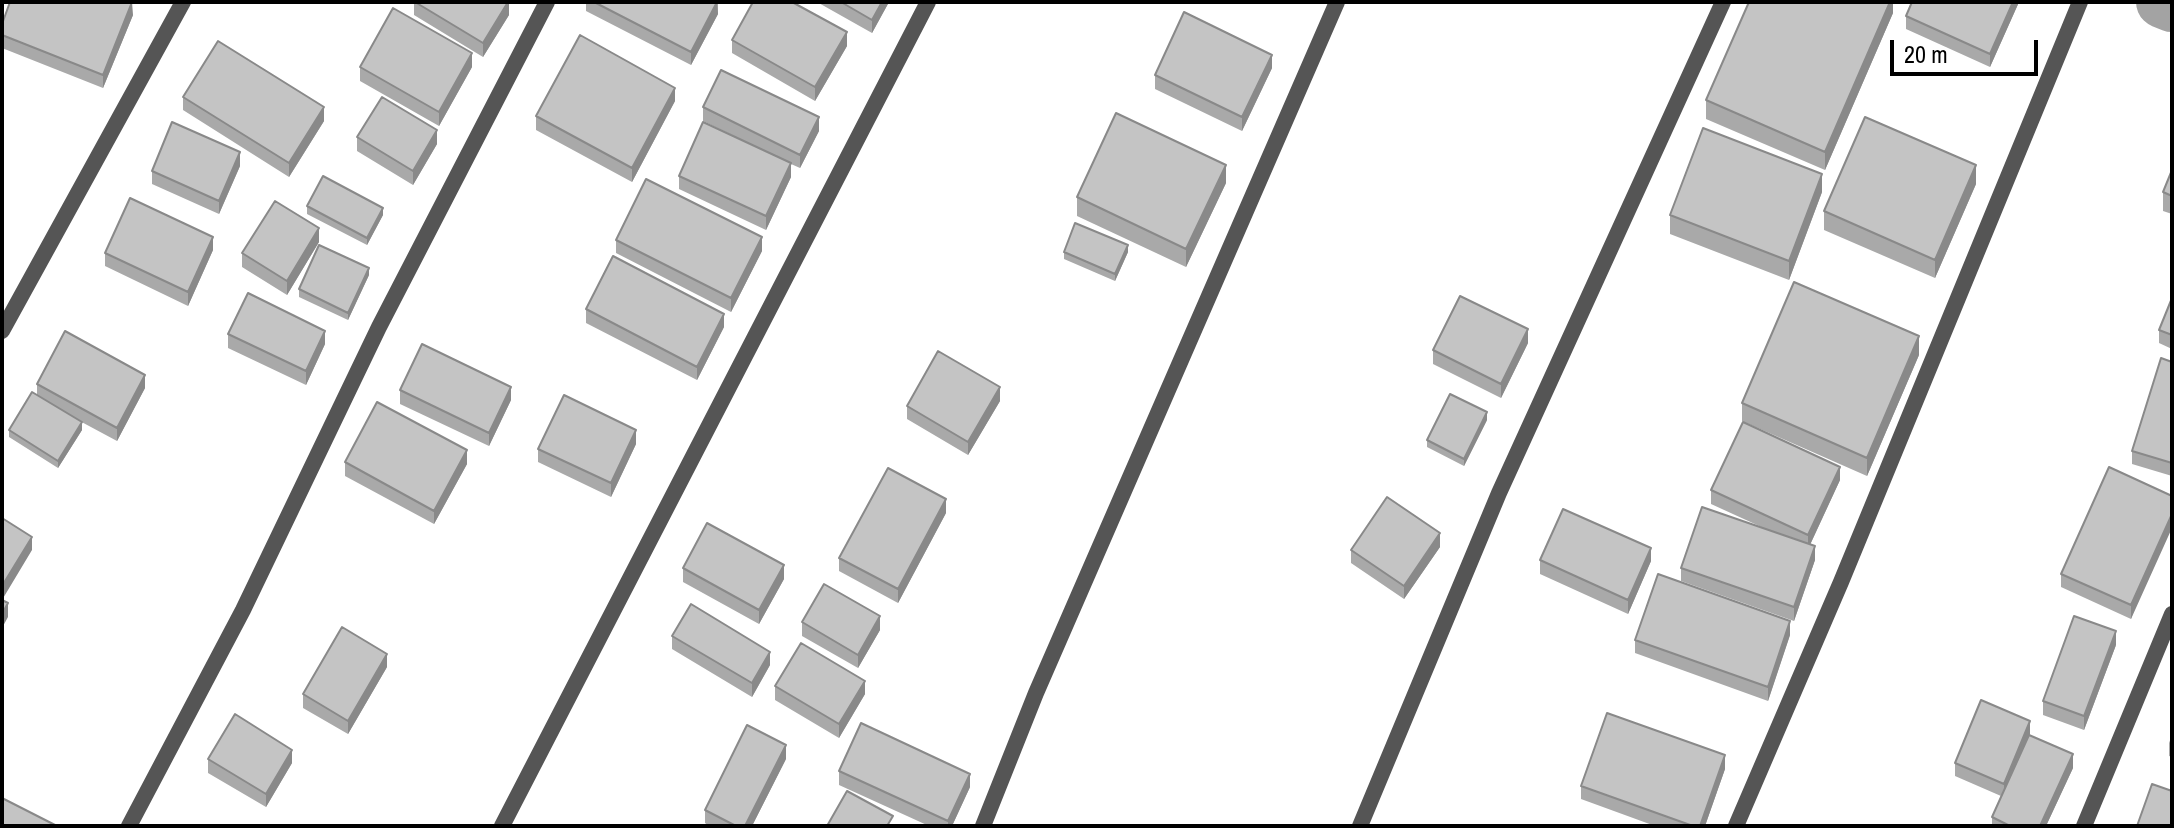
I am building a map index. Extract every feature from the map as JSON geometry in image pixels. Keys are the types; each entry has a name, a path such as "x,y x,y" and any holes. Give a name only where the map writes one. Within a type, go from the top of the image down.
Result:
{"street":[{"path":"2,331 183,2"},
{"path":"129,826 243,610 379,327 547,2"},
{"path":"502,826 928,2"},
{"path":"983,826 1036,693 1337,2"},
{"path":"1360,826 1499,493 1723,2"},
{"path":"1736,826 1841,582 2077,9"},
{"path":"2084,826 2172,614"}],"building":[{"path":"10,2 132,2 103,75 2,35 2,24"},
{"path":"415,2 508,2 483,43"},
{"path":"594,2 717,2 691,52"},
{"path":"753,2 792,2 847,32 815,87 732,40"},
{"path":"841,2 882,2 872,20"},
{"path":"1749,2 1890,2 1825,152 1706,100"},
{"path":"1912,2 2013,2 1990,54 1906,16"},
{"path":"393,8 472,53 439,112 360,67"},
{"path":"1184,12 1272,55 1242,117 1155,75"},
{"path":"580,35 675,88 632,168 536,116"},
{"path":"218,41 324,107 289,163 183,97"},
{"path":"721,70 819,117 800,155 703,107"},
{"path":"382,97 437,130 413,171 357,137"},
{"path":"1116,113 1226,165 1186,249 1077,197"},
{"path":"1865,117 1976,165 1935,260 1824,211"},
{"path":"172,122 240,152 219,201 152,171"},
{"path":"703,122 791,163 766,216 679,176"},
{"path":"1703,128 1822,174 1789,261 1670,215"},
{"path":"2172,170 2172,196 2163,192"},
{"path":"323,176 383,208 367,238 307,206"},
{"path":"646,179 762,237 731,298 616,240"},
{"path":"130,198 213,237 188,292 105,253"},
{"path":"275,201 319,228 287,281 242,253"},
{"path":"1075,223 1128,245 1115,274 1064,252"},
{"path":"319,245 369,268 348,313 299,289"},
{"path":"613,256 724,314 697,367 586,309"},
{"path":"1794,282 1919,336 1867,458 1742,403"},
{"path":"248,293 325,331 306,371 228,334"},
{"path":"1460,296 1528,329 1501,384 1433,350"},
{"path":"2172,298 2172,335 2159,330"},
{"path":"65,331 145,375 117,428 37,384"},
{"path":"422,344 511,387 489,433 400,390"},
{"path":"938,351 1000,387 968,442 907,406"},
{"path":"2161,358 2172,362 2172,463 2132,451"},
{"path":"32,392 82,422 58,461 9,430"},
{"path":"1450,394 1487,412 1464,459 1427,440"},
{"path":"564,395 636,430 611,483 538,449"},
{"path":"377,402 467,450 434,511 345,462"},
{"path":"1743,422 1840,467 1808,535 1711,490"},
{"path":"2109,467 2172,496 2172,514 2131,605 2061,574"},
{"path":"888,468 946,499 898,589 839,558"},
{"path":"1387,497 1440,533 1404,586 1351,550"},
{"path":"1702,507 1815,546 1794,607 1681,568"},
{"path":"1563,509 1651,548 1628,600 1540,560"},
{"path":"2,518 32,537 2,586"},
{"path":"707,523 784,565 759,610 683,568"},
{"path":"1658,574 1790,621 1768,687 1635,640"},
{"path":"824,584 880,616 858,655 802,622"},
{"path":"2,600 8,603 2,614"},
{"path":"691,604 770,652 752,683 672,636"},
{"path":"2074,616 2116,631 2084,716 2043,701"},
{"path":"342,627 387,654 348,721 303,694"},
{"path":"801,643 865,681 839,724 775,686"},
{"path":"1981,700 2030,721 2004,784 1955,763"},
{"path":"1607,713 1725,755 1700,826 1581,786"},
{"path":"235,714 292,750 266,794 208,759"},
{"path":"861,723 970,774 948,821 839,771"},
{"path":"747,725 786,745 745,826 736,826 705,810"},
{"path":"2029,735 2073,754 2040,826 2010,826 1992,817"},
{"path":"2152,784 2172,791 2172,826 2137,826"},
{"path":"847,791 893,816 887,826 827,826"},
{"path":"2,798 57,826 2,826"}],"waterway":[{"path":"2162,2 2172,6"}]}
